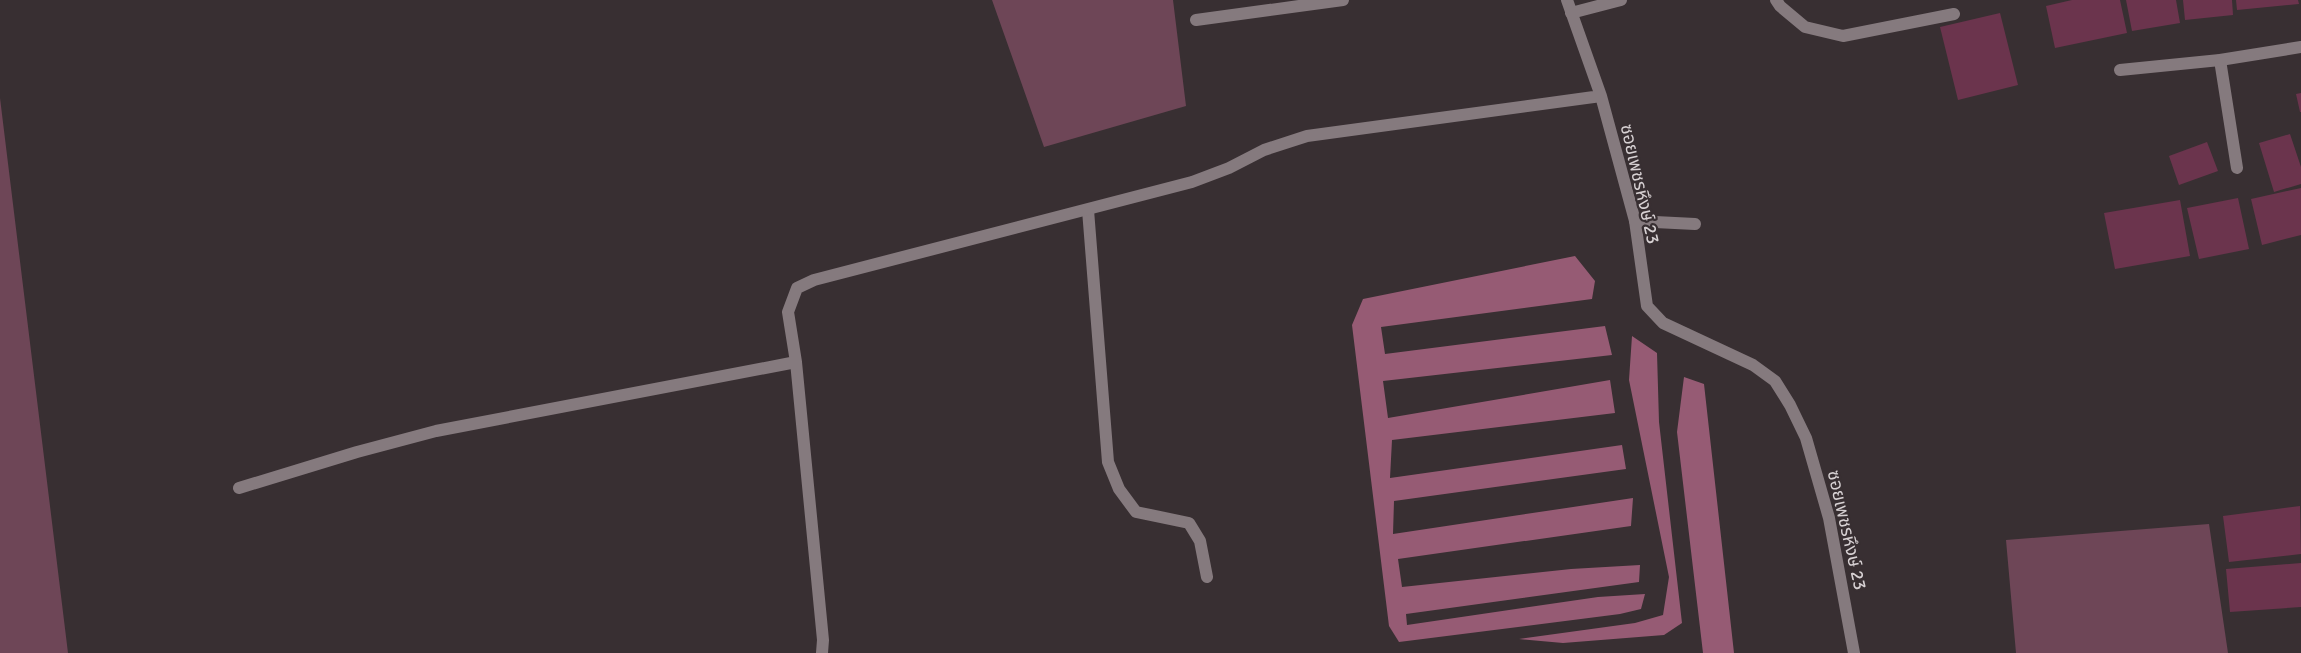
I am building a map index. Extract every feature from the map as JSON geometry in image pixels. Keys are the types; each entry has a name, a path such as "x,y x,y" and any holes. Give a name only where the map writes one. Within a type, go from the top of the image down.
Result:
{"street":[{"path":"1196,20 1343,0"},
{"name":"ซอยเพชรหึงษ์ 23","path":"1567,0 1600,96 1634,221 1647,306 1663,322 1753,365 1775,380 1790,405 1806,438 1829,518 1854,653"},
{"path":"1572,14 1621,0"},
{"path":"1776,0 1780,6 1805,27 1843,36 1954,14"},
{"path":"2120,70 2220,60 2301,47"},
{"path":"2220,60 2237,168"},
{"path":"822,653 824,640 796,362 788,312 797,288 814,280 1192,182 1229,168 1264,150 1308,136 1600,96"},
{"path":"1088,210 1108,462 1119,489 1136,512 1188,524 1200,541 1207,577"},
{"path":"1634,221 1695,224"},
{"path":"239,488 357,452 436,431 796,362"}],"shaded area":[{"path":"992,0 1173,0 1186,106 1044,147"},
{"path":"0,98 68,653 0,653"},
{"path":"1575,256 1595,281 1592,299 1381,327 1385,354 1605,326 1612,355 1383,381 1388,418 1610,380 1615,413 1392,440 1390,478 1622,445 1626,469 1394,501 1393,534 1633,498 1631,526 1398,559 1402,587 1571,569 1640,565 1639,582 1406,614 1407,625 1598,597 1645,594 1641,609 1620,614 1399,642 1389,626 1352,325 1363,299"},
{"path":"1632,336 1657,353 1659,422 1682,623 1664,635 1563,643 1519,639 1635,623 1663,615 1669,577 1629,380"},
{"path":"1684,377 1704,384 1734,653 1703,653 1677,432"},
{"path":"2209,524 2228,653 2016,653 2006,540"}],"building":[{"path":"2072,0 2120,0 2127,33 2055,48 2046,6"},
{"path":"2126,0 2176,0 2180,23 2132,31"},
{"path":"2183,0 2232,0 2233,15 2185,20"},
{"path":"2236,0 2298,0 2299,4 2237,10"},
{"path":"2000,13 2018,85 1958,100 1940,27"},
{"path":"2301,93 2301,112 2300,112 2296,94"},
{"path":"2290,134 2301,167 2301,184 2274,192 2259,143"},
{"path":"2207,142 2218,171 2179,185 2169,156"},
{"path":"2301,188 2301,235 2262,245 2251,199"},
{"path":"2238,198 2249,249 2199,259 2187,208"},
{"path":"2180,200 2190,256 2115,269 2104,213"},
{"path":"2300,506 2301,554 2229,562 2223,516"},
{"path":"2301,563 2301,607 2230,612 2226,569"}]}
